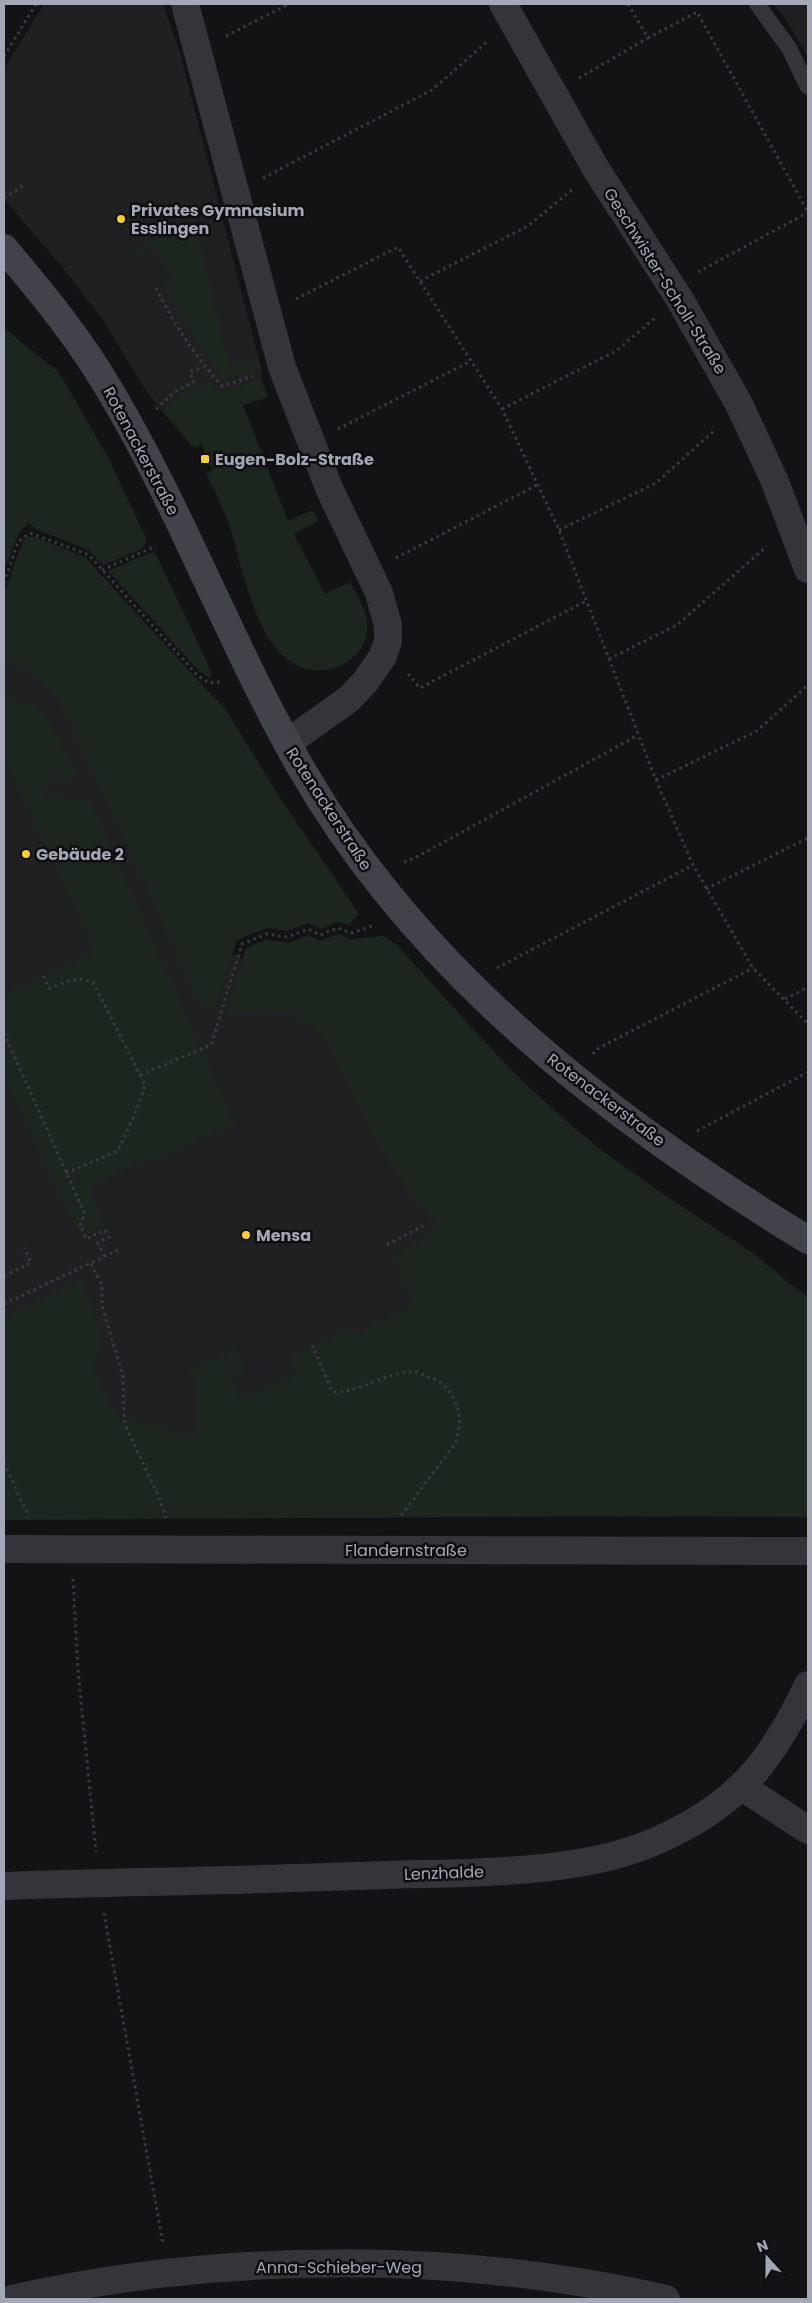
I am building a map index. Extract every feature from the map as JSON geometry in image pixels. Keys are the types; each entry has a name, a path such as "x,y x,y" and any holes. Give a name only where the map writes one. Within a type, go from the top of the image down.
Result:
{"main road":[{"name":"Rotenackerstraße","path":"4,248 66,323 109,388 138,441 287,743 329,814 398,908 468,984 524,1036 574,1078 679,1155 808,1240"}],"street":[{"path":"185,4 199,50 282,367 293,400 329,488 379,593 388,625 388,642 384,656 365,682 349,699 287,743"},
{"name":"Geschwister-Scholl-Straße","path":"503,4 581,144 679,298 740,406 775,482 808,569"},
{"name":"Flandernstraße","path":"4,1548 808,1551"},
{"name":"Lenzhalde","path":"4,1886 479,1872 588,1861 633,1850 666,1837 717,1808 742,1787 761,1767 778,1743 808,1685"},
{"path":"742,1787 808,1830"},
{"name":"Anna-Schieber-Weg","path":"12,2299 102,2282 168,2274 303,2265 434,2267 564,2280 666,2299"}],"lane":[{"path":"757,4 789,48 808,87"}],"path":[{"path":"4,56 36,4"},
{"path":"219,40 289,4"},
{"path":"628,4 648,38"},
{"path":"576,80 697,12 808,213 695,274"},
{"path":"256,182 432,90 469,57"},
{"path":"4,198 24,185"},
{"path":"420,281 528,226 557,202"},
{"path":"296,300 398,248 502,410 559,530 638,735 693,865 753,968 808,1024"},
{"path":"156,288 182,334 204,366 222,386 246,378"},
{"path":"502,410 616,352 645,327"},
{"path":"338,429 471,361"},
{"path":"165,401 176,390 194,382 190,372 204,366"},
{"path":"559,530 656,483 704,440"},
{"path":"387,563 537,485"},
{"path":"4,583 18,542 30,533 85,553 201,679 209,683 255,680"},
{"path":"102,570 184,534"},
{"path":"609,659 677,625 745,565"},
{"path":"410,670 407,676 420,688 586,601"},
{"path":"656,780 757,731 808,685"},
{"path":"415,858 638,735"},
{"path":"706,889 808,838"},
{"path":"500,965 693,865"},
{"path":"140,1075 211,1046 242,944 266,934 288,937 308,929 320,935 338,928 351,933 379,923 398,908"},
{"path":"596,1050 753,968"},
{"path":"43,976 49,988 74,979 83,979 94,984 144,1084 140,1102 118,1151 66,1173"},
{"path":"785,999 808,987"},
{"path":"4,1033 85,1214 80,1225 86,1239 105,1230 109,1237 98,1242 105,1257"},
{"path":"698,1130 808,1072"},
{"path":"386,1244 423,1226"},
{"path":"4,1276 31,1263 24,1248"},
{"path":"4,1304 118,1250"},
{"path":"91,1264 102,1285 102,1306 123,1376 124,1419 137,1453 164,1510 168,1550"},
{"path":"312,1345 332,1391 343,1392 388,1376 414,1372 440,1382 449,1390 459,1409 459,1432 450,1453 397,1521 383,1550"},
{"path":"73,1583 78,1670 99,1883 168,2274"}],"shaded area":[{"name":"Privates Gymnasium Esslingen","path":"44,4 163,4 180,53 261,368 261,379 220,391 179,395 162,411 146,391 103,320 63,268 4,199 4,69"},
{"path":"773,4 808,4 808,57 786,19"},
{"path":"194,217 229,366 258,359 261,368 224,380 183,319 165,283 172,278 154,246 135,256 133,252"},
{"path":"4,328 56,370 64,381 108,457 147,540 142,549 103,565 89,550 38,530 28,523 18,535 4,570"},
{"path":"261,379 268,397 243,405 288,521 313,510 319,521 294,534 325,594 350,582 362,605 366,618 366,636 362,647 350,660 332,669 313,670 295,664 279,652 269,639 254,608 226,516 206,473 213,470 202,445 194,448 162,411 179,395 209,380 220,391"},
{"path":"28,537 35,537 85,557 225,708 277,793 359,914 349,925 337,922 321,929 308,923 287,931 267,928 237,940 215,1010 204,1006 197,998 56,694 32,674 4,662 4,593 23,541"},
{"path":"149,553 155,553 160,563 207,662 212,675 210,678 199,671 108,571"},
{"path":"4,607 217,945 243,959 317,976 674,1517 4,1520"},
{"path":"13,701 32,706 44,715 79,777 45,787 46,797 78,799 91,803 235,1124 154,1161 152,1157 92,1185 90,1190 106,1226 88,1234 74,1225 4,1075 4,994 95,952 4,756 4,702"},
{"path":"338,934 352,939 384,936 398,946 498,1056 584,1136 629,1170 753,1254 808,1296 808,1517 602,1516 4,1520 4,1317 81,1279 104,1336 93,1369 117,1417 190,1435 198,1431 198,1397 189,1371 229,1353 234,1346 245,1371 234,1375 232,1379 238,1395 242,1398 293,1376 296,1370 290,1355 351,1328 354,1333 408,1309 407,1306 414,1303 392,1256 439,1230 412,1196 379,1147 328,1045 315,1030 290,1015 270,1011 239,1014 226,1012 246,948 265,940 289,943 308,935 320,941"}],"place":[{"name":"Privates Gymnasium Esslingen","path":"121,219"},
{"name":"Eugen-Bolz-Straße","path":"205,459"},
{"name":"Gebäude 2","path":"26,854"},
{"name":"Mensa","path":"246,1235"}]}
